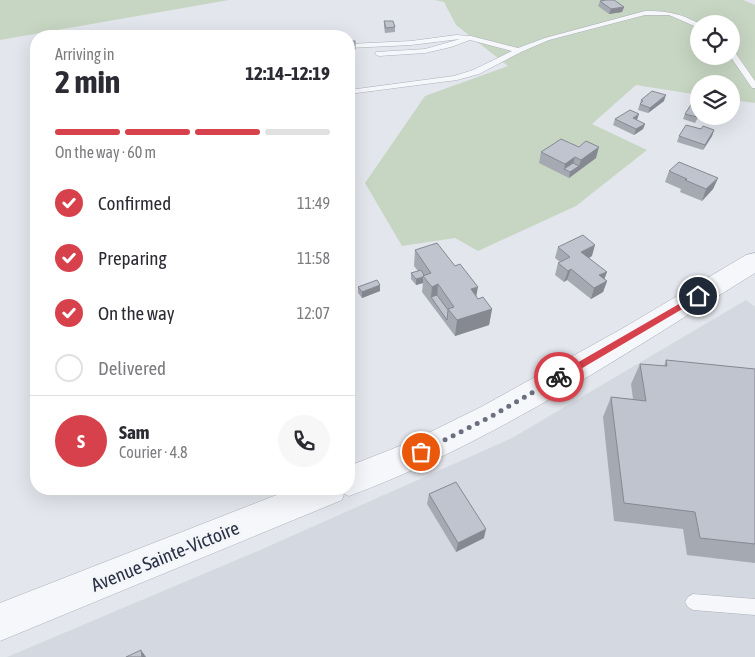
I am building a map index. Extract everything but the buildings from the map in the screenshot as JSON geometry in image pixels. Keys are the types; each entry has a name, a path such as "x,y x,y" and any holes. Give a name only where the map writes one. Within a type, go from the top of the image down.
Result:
{"street":[{"path":"355,479 421,452 492,416 755,261"},
{"path":"730,277 755,271"},
{"name":"Avenue Sainte-Victoire","path":"0,622 315,495"}],"lane":[{"path":"355,91 454,78 476,72 518,50 547,39 645,13 669,13 690,21"},
{"path":"355,46 411,43 456,37 471,38 518,50"},
{"path":"380,54 399,54 446,48 471,38"},
{"path":"740,65 755,86"},
{"path":"693,602 755,607"}],"shaded area":[{"path":"746,300 755,307 755,657 7,657 258,551 512,438"}],"green space":[{"path":"0,0 229,0 57,30 30,30 30,35 0,40"},
{"path":"435,0 743,0 755,5 755,103 740,101 740,75 690,75 690,94 636,85 592,124 647,150 576,206 478,251 455,238 402,246 365,183 425,96 508,66 456,25 444,2"}],"way so far":[{"path":"421,452 492,416 559,377"}],"route":[{"path":"559,377 698,296"}]}
